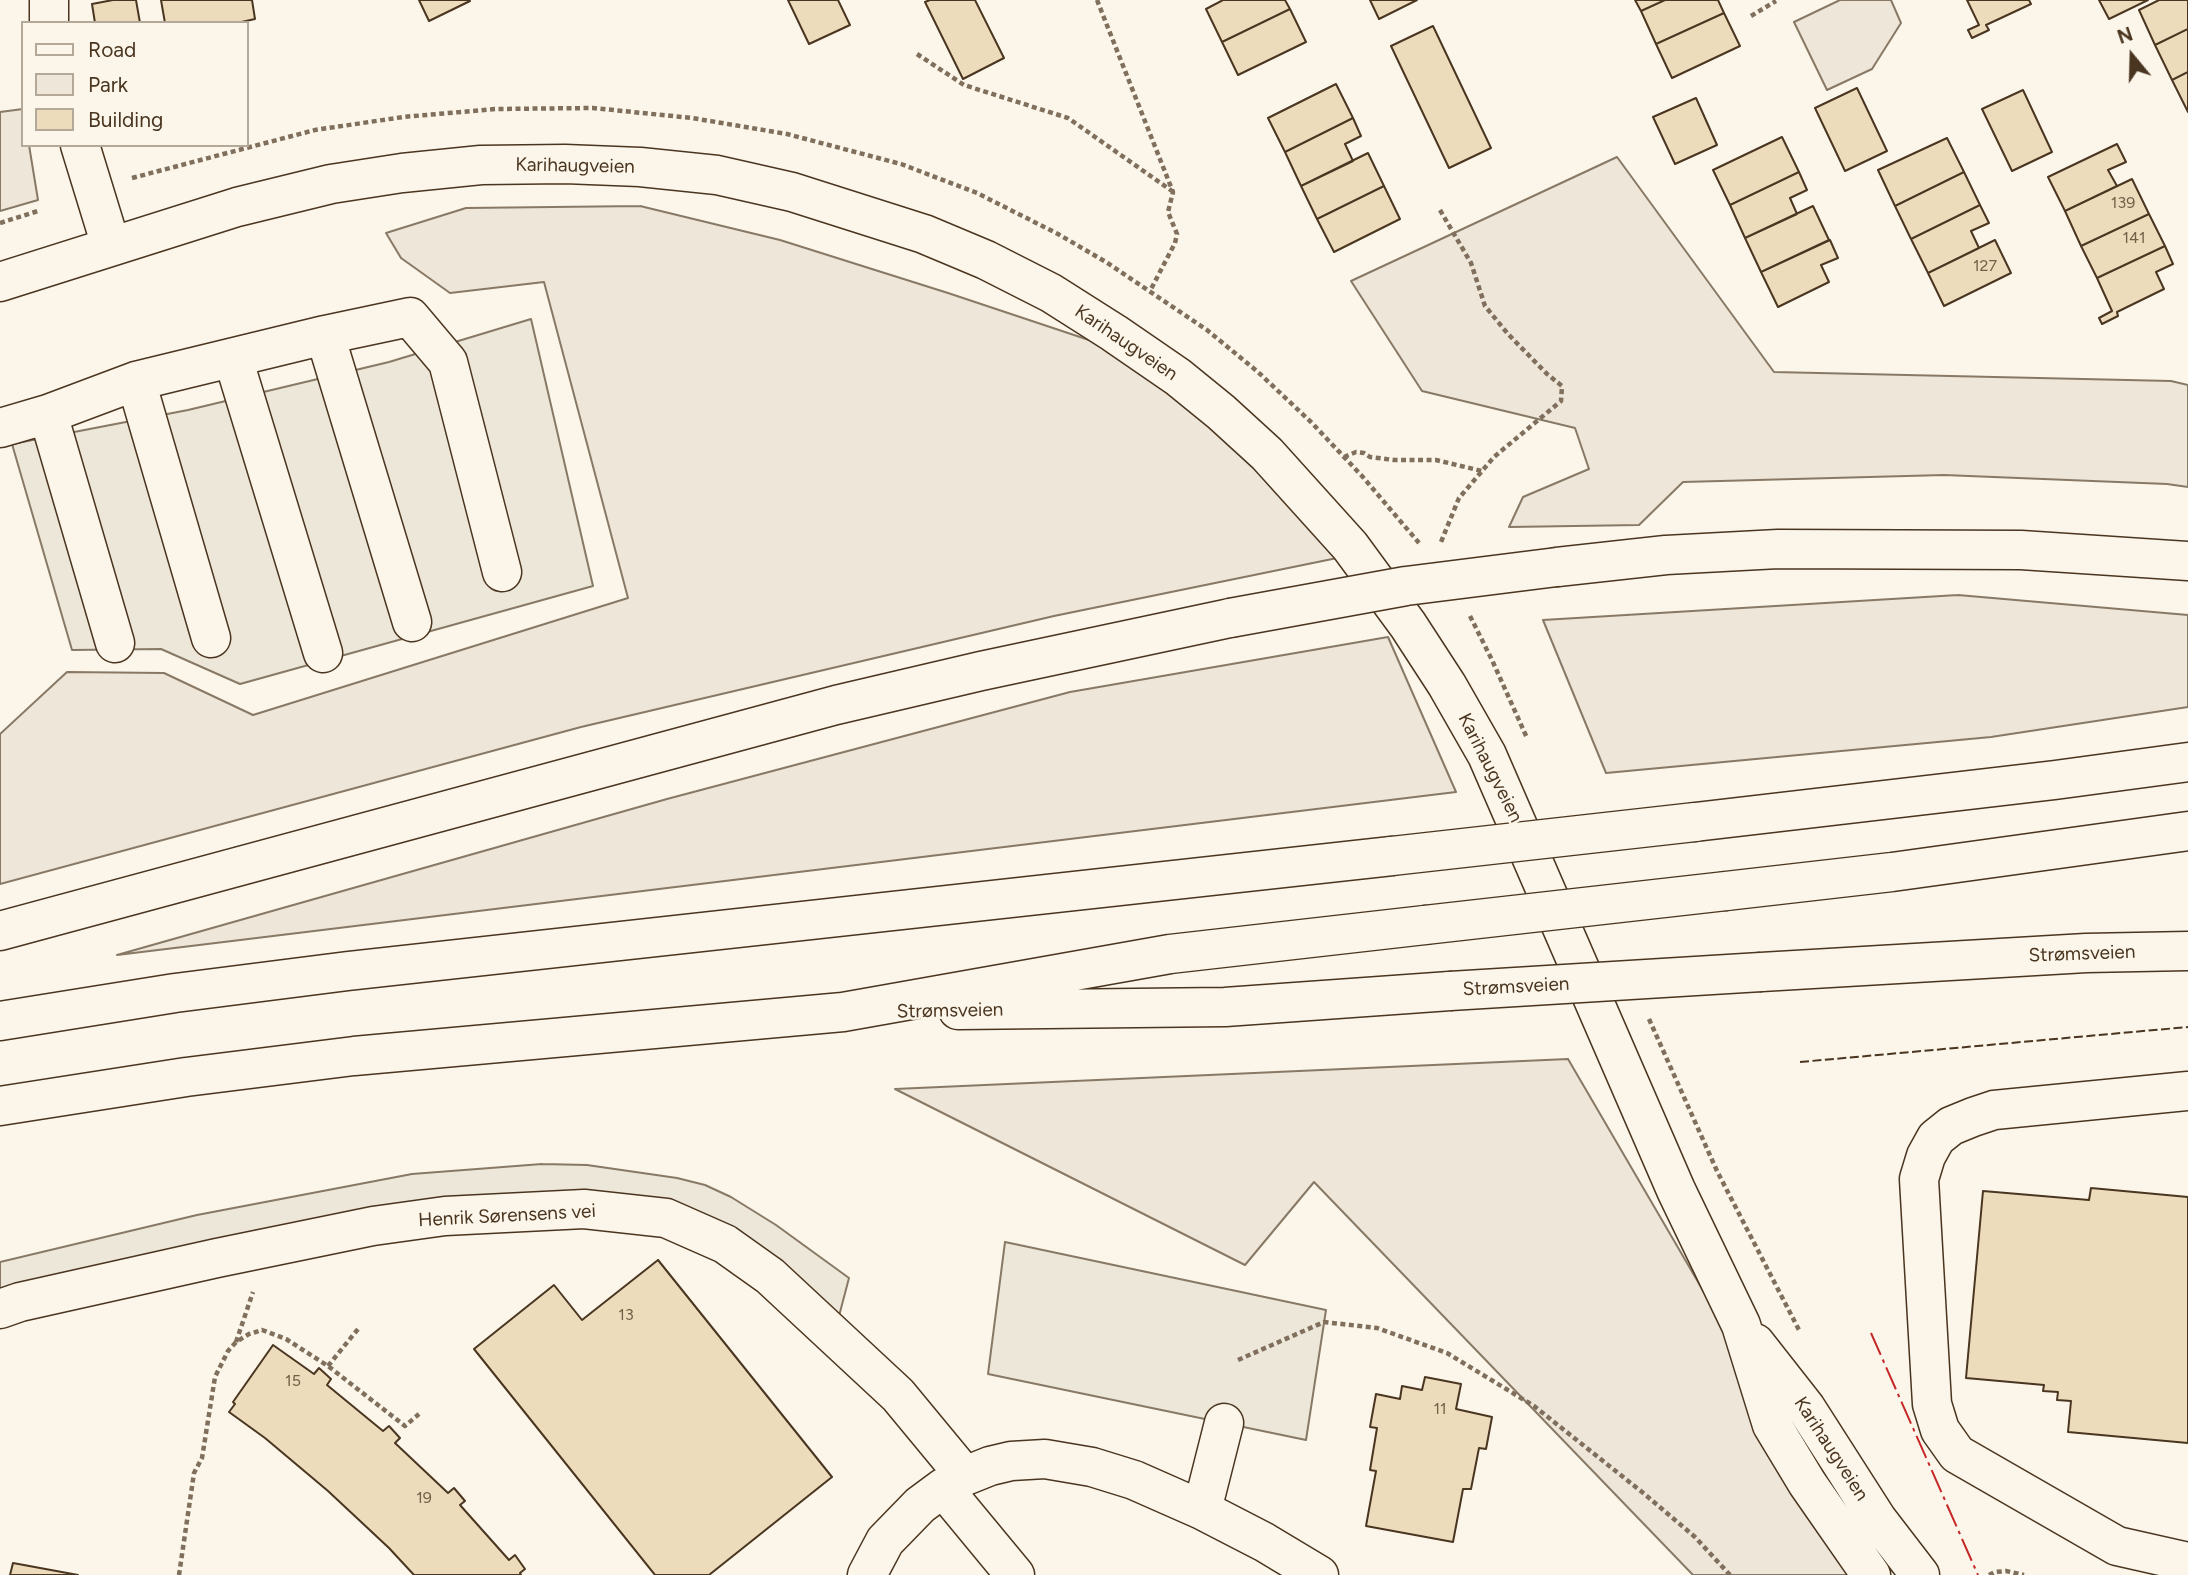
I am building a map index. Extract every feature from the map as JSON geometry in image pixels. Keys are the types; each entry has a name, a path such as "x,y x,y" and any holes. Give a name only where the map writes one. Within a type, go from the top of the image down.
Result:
{"main road":[{"path":"49,0 49,21"},
{"path":"81,147 111,246"},
{"name":"Karihaugveien","path":"0,282 237,207 331,184 481,165 640,167 717,175 792,192 924,234 986,260 1051,293 1178,377 1266,453 1350,546 1408,625 1447,685 1487,755 1676,1189 1741,1325 1772,1425 1807,1483 1871,1575"},
{"path":"0,428 48,414 136,381 410,317 448,362 502,572"},
{"path":"324,335 412,622"},
{"path":"233,358 323,653"},
{"path":"136,381 211,638"},
{"path":"48,414 115,643"},
{"path":"0,931 836,705 981,670 1230,618 1406,586 1666,555 1778,549 2021,550 2188,561"},
{"path":"0,1021 175,993 321,975 1695,822 2188,762"},
{"path":"0,1106 186,1077 354,1056 844,1012 1171,954 1919,868 2188,831"},
{"name":"Strømsveien","path":"844,1012 1225,1007 2086,953 2188,951"},
{"path":"2188,1091 1994,1110 1951,1126 1936,1138 1926,1156 1919,1180 1933,1404 1940,1430 1957,1454 2117,1546 2188,1562"},
{"name":"Henrik Sørensens vei","path":"0,1308 217,1258 373,1226 445,1216 584,1209 666,1218 725,1244 770,1276 898,1395 1015,1575"},
{"name":"Karihaugveien","path":"1741,1325 1805,1408 1877,1519 1920,1575"},
{"path":"1202,1510 1223,1423"},
{"path":"867,1575 885,1541 920,1505 954,1482 1011,1461 1045,1459 1092,1467 1134,1480 1202,1510 1318,1575"}],"path":[{"path":"1097,0 1173,192 1168,212 1177,234 1175,243 1150,291"},
{"path":"1751,16 1776,1"},
{"path":"917,54 964,85 1068,118 1173,192"},
{"path":"1438,548 1459,498 1494,457 1561,401 1562,386 1508,334 1485,306 1471,263 1440,210"},
{"path":"0,223 38,211"},
{"path":"1344,457 1356,452 1394,460 1436,460 1482,471"},
{"path":"1238,1360 1324,1322 1377,1328 1447,1353 1534,1406 1695,1537 1730,1575"},
{"path":"328,1366 358,1329"},
{"path":"179,1575 194,1473 202,1458 215,1377 228,1351 249,1334 262,1330 286,1339 328,1366 405,1426 419,1414"},
{"path":"1989,1575 2006,1572 2024,1575"}],"green space":[{"path":"1840,0 1891,0 1901,23 1872,69 1827,90 1794,22"},
{"path":"21,109 21,147 29,147 38,200 0,211 0,112"},
{"path":"1617,157 1774,372 2171,381 2188,385 2188,487 1944,475 1683,482 1639,525 1509,527 1523,497 1589,469 1575,428 1422,391 1351,281"},
{"path":"640,206 780,240 1110,347 1222,412 1342,557 1054,616 581,727 0,884 0,734 67,672 164,673 253,715 628,598 544,282 450,293 401,258 386,233 466,208"},
{"path":"1958,595 2188,615 2188,707 1991,737 1606,773 1543,620"},
{"path":"1388,637 1456,792 117,955 667,799 1070,692"},
{"path":"1568,1059 1869,1575 1693,1575 1314,1182 1245,1265 895,1089"}],"shaded area":[{"path":"531,319 593,586 240,684 161,649 72,650 12,444 188,410 389,362"},
{"path":"542,1164 587,1165 677,1178 705,1185 731,1197 776,1225 849,1278 839,1316 589,1196 0,1292 0,1262 197,1215 412,1174"},
{"path":"1005,1242 1326,1310 1306,1440 988,1374"}],"building":[{"path":"136,0 140,21 95,21 92,4"},
{"path":"161,0 252,0 255,19 246,21 165,21"},
{"path":"419,0 469,0 470,1 429,21"},
{"path":"788,0 838,0 850,25 809,44"},
{"path":"975,0 1004,58 963,79 925,2"},
{"path":"1223,0 1285,0 1290,9 1222,42 1206,9"},
{"path":"1370,0 1417,0 1379,19"},
{"path":"1635,0 1665,0 1641,11"},
{"path":"1665,0 1718,0 1724,13 1656,44 1641,11"},
{"path":"1967,0 2029,0 2031,4 1986,25 1989,30 1972,38 1968,30 1979,25"},
{"path":"2099,0 2148,0 2109,19"},
{"path":"2159,0 2188,0 2188,29 2155,45 2139,10"},
{"path":"1290,9 1306,42 1238,75 1222,42"},
{"path":"1724,13 1740,46 1672,78 1656,44"},
{"path":"1433,26 1491,148 1449,168 1391,46"},
{"path":"2188,29 2188,72 2172,80 2155,45"},
{"path":"2188,72 2188,112 2172,80"},
{"path":"1336,84 1353,118 1285,152 1268,118"},
{"path":"1857,88 1887,151 1845,171 1815,108"},
{"path":"2023,90 2052,152 2012,171 1982,109"},
{"path":"1696,98 1717,145 1675,164 1653,117"},
{"path":"1353,118 1361,136 1345,144 1353,161 1301,186 1285,152"},
{"path":"1782,137 1799,172 1730,205 1713,170"},
{"path":"1947,138 1964,172 1895,206 1878,170"},
{"path":"2117,144 2126,162 2108,170 2117,186 2065,211 2048,177"},
{"path":"1368,153 1384,186 1317,219 1301,186"},
{"path":"1799,172 1807,190 1790,198 1797,214 1745,238 1730,205"},
{"path":"1964,172 1980,205 1911,239 1895,206"},
{"path":"2132,179 2149,214 2081,246 2065,211"},
{"path":"1384,186 1400,219 1334,252 1317,219"},
{"path":"1980,205 1989,223 1971,231 1979,248 1928,273 1911,239"},
{"path":"1813,206 1829,240 1761,272 1745,238"},
{"path":"2149,214 2165,246 2097,278 2081,246"},
{"path":"1830,240 1838,258 1821,265 1829,282 1778,307 1761,272"},
{"path":"1995,240 2011,273 1944,306 1928,273"},
{"path":"2165,246 2173,264 2156,272 2164,289 2117,312 2118,316 2102,324 2099,318 2112,311 2097,278"},
{"path":"2091,1188 2188,1197 2188,1443 2068,1432 2071,1401 2057,1400 2058,1392 2043,1391 2044,1385 1966,1378 1983,1191 2089,1200"},
{"path":"658,1260 832,1477 709,1575 655,1575 474,1349 554,1285 582,1320"},
{"path":"273,1345 314,1374 319,1368 331,1379 327,1385 383,1431 389,1426 400,1438 395,1443 448,1493 454,1488 465,1501 460,1505 509,1560 515,1555 525,1569 521,1575 414,1575 328,1491 265,1438 229,1412 235,1404 233,1402"},
{"path":"1425,1377 1461,1384 1456,1409 1492,1417 1486,1449 1479,1448 1471,1489 1463,1489 1453,1542 1366,1526 1376,1471 1370,1470 1377,1428 1370,1427 1376,1394 1400,1399 1402,1386 1422,1390"},
{"path":"13,1563 78,1575 10,1575"}],"fence":[{"path":"1800,1062 2188,1027"}],"power":[{"path":"1871,1333 1978,1575"}]}
